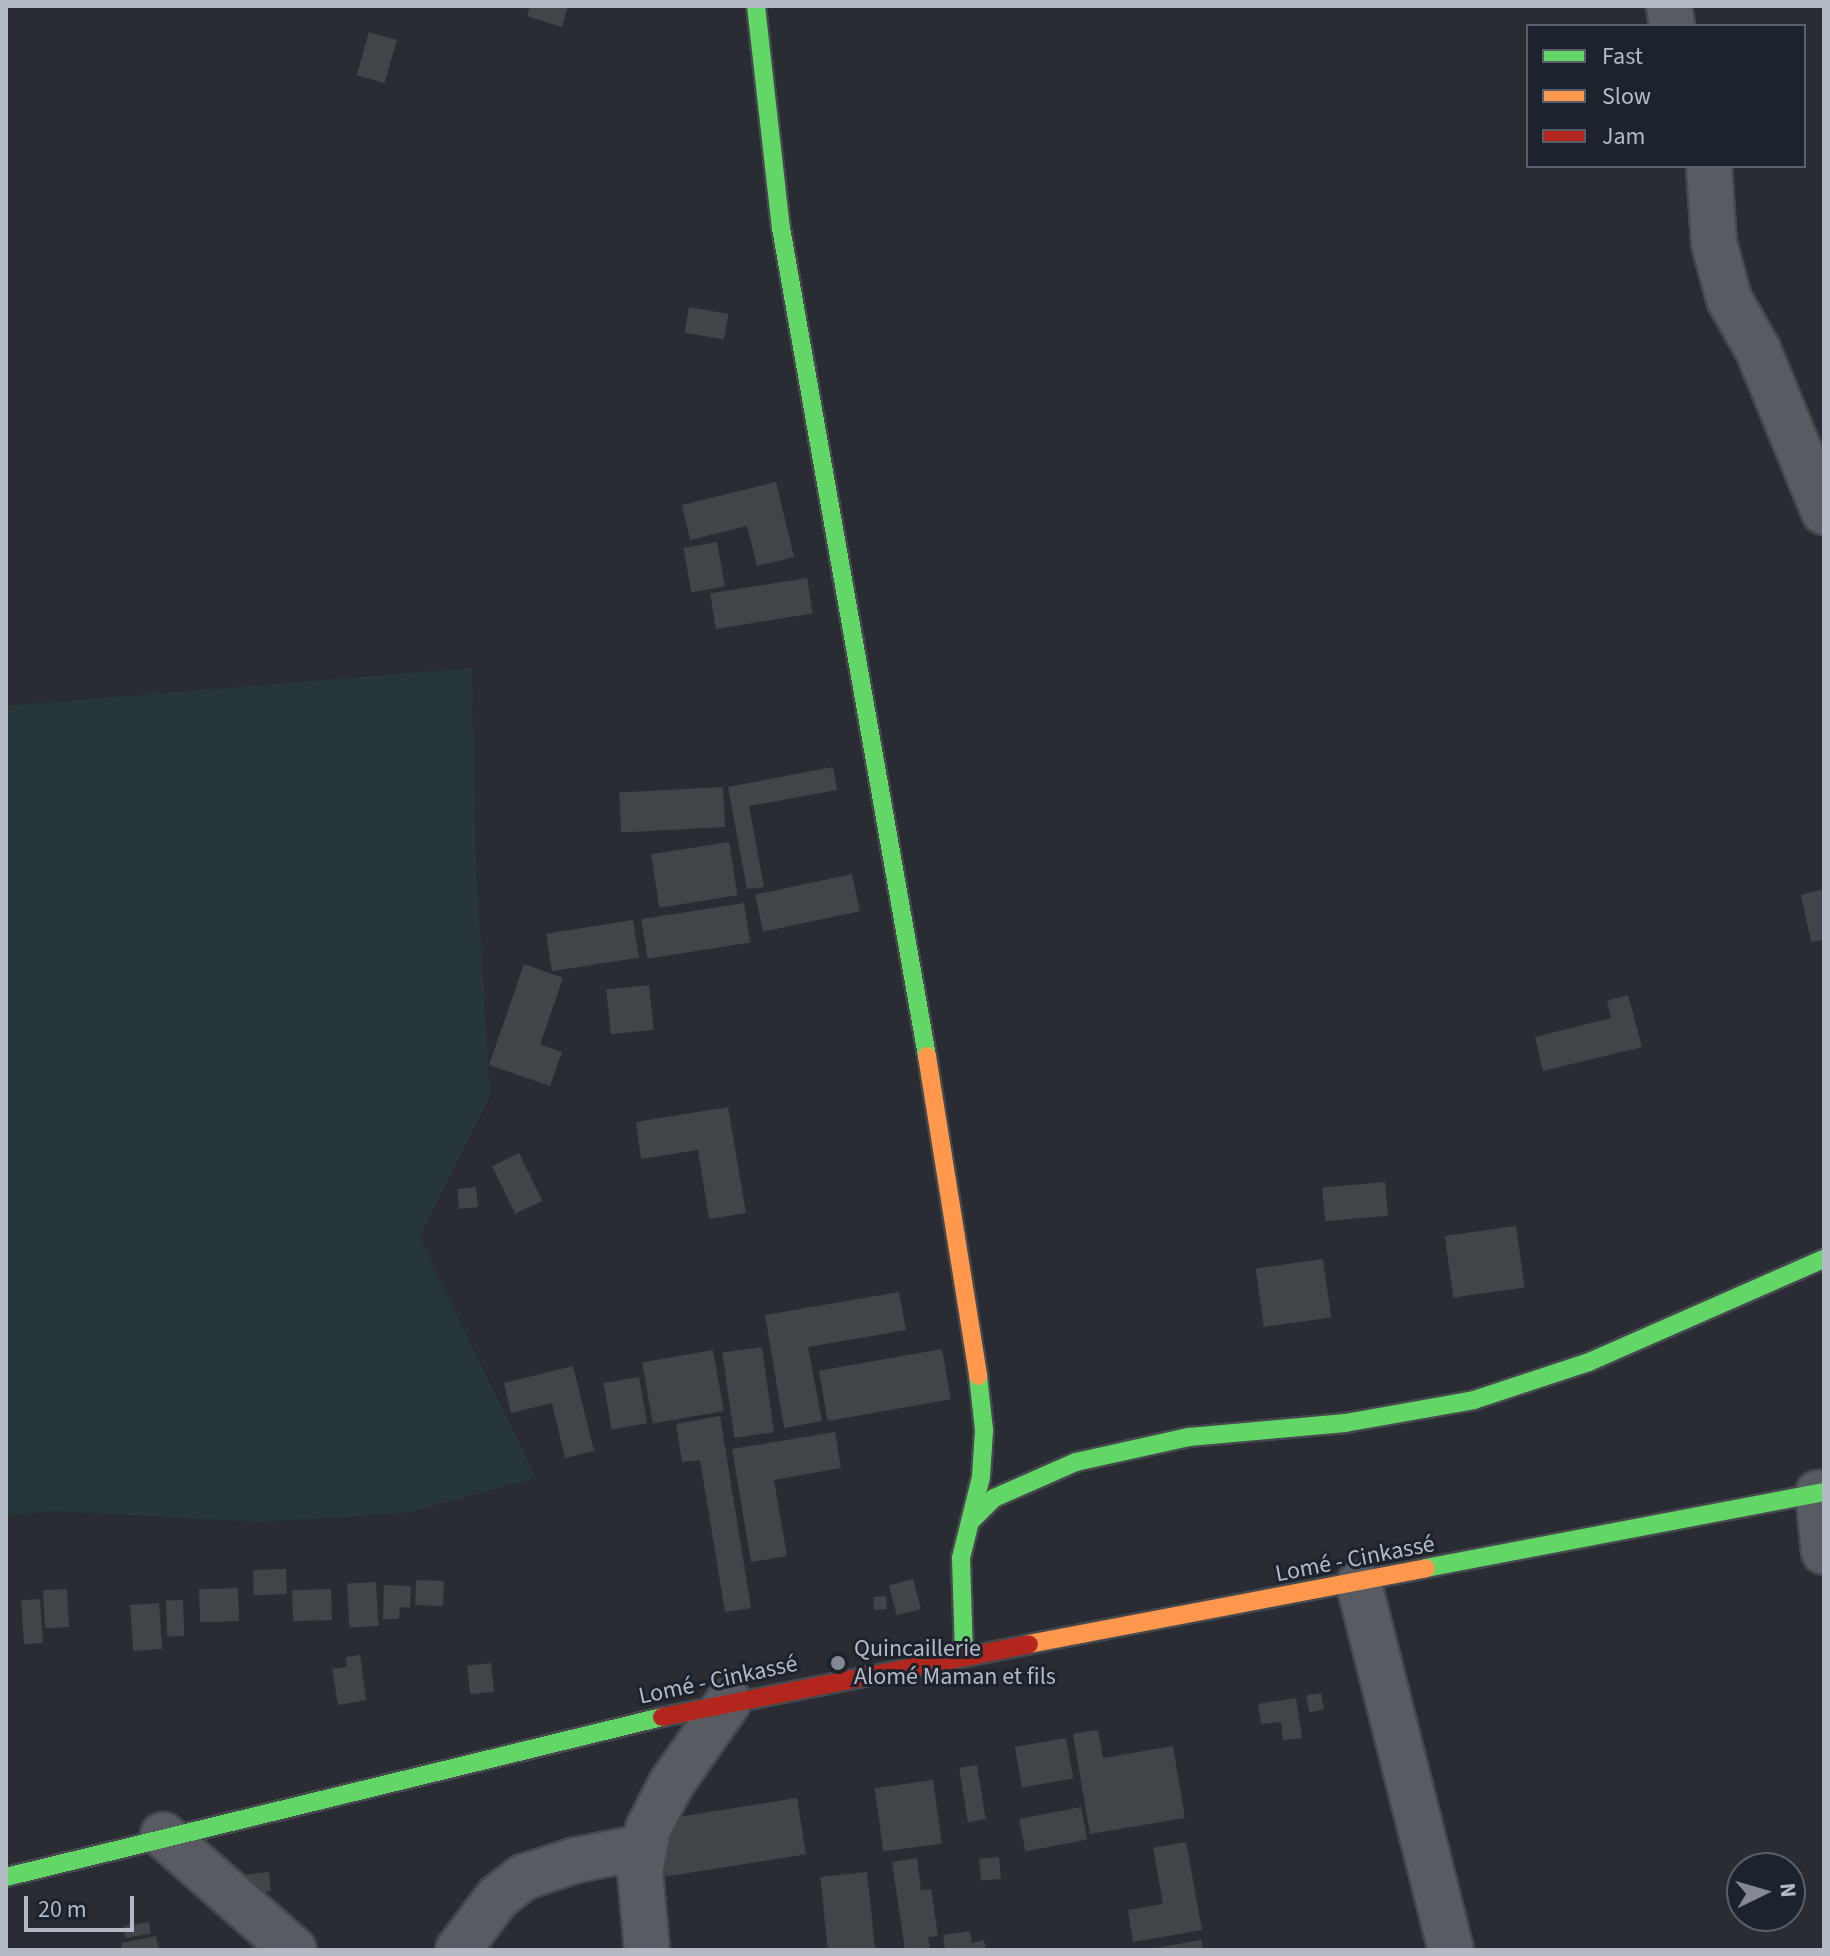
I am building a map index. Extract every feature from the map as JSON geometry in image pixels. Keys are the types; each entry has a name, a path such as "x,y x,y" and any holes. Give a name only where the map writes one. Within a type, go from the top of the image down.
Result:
{"main road":[{"path":"756,6 781,228 886,803 979,1380 984,1430 971,1521 961,1558 964,1654"},
{"path":"971,1521 994,1498 1076,1462 1189,1437 1345,1423 1474,1400 1589,1362 1824,1259"},
{"name":"Lomé - Cinkassé","path":"6,1877 163,1835 729,1701 964,1654 1359,1584 1821,1492"}],"street":[{"path":"1709,168 1714,243 1729,299 1758,350 1824,512"},
{"path":"1821,1492 1824,1552"},
{"path":"1359,1584 1451,1950"},
{"path":"647,1950 640,1872 643,1847 671,1784 729,1701"},
{"path":"163,1835 294,1950"},
{"path":"458,1950 498,1897 524,1877 643,1847"}],"shaded area":[{"path":"472,668 475,849 490,1096 419,1237 536,1478 405,1513 261,1522 52,1511 6,1516 6,706"}],"building":[{"path":"530,6 568,6 562,27 527,16"},
{"path":"369,32 397,40 384,83 357,75"},
{"path":"689,307 728,314 724,340 684,333"},
{"path":"776,482 794,557 757,566 747,526 690,540 682,505"},
{"path":"717,542 725,586 691,592 684,548"},
{"path":"807,578 813,614 716,629 710,593"},
{"path":"833,767 837,790 749,806 764,887 747,889 728,787"},
{"path":"723,787 725,827 621,832 619,792"},
{"path":"729,842 737,895 659,908 651,854"},
{"path":"852,874 860,911 763,932 755,895"},
{"path":"1824,889 1824,940 1811,942 1801,895"},
{"path":"744,903 750,943 648,959 641,919"},
{"path":"633,920 639,958 552,971 546,934"},
{"path":"524,964 563,978 540,1045 562,1052 550,1086 489,1065"},
{"path":"649,985 654,1030 611,1034 606,989"},
{"path":"1628,995 1642,1047 1543,1071 1535,1037 1611,1018 1607,1001"},
{"path":"728,1107 746,1213 709,1219 698,1150 641,1159 636,1122"},
{"path":"519,1153 542,1201 515,1214 492,1166"},
{"path":"1385,1182 1388,1216 1325,1221 1322,1187"},
{"path":"476,1187 478,1207 459,1209 457,1189"},
{"path":"1516,1226 1525,1287 1453,1297 1445,1236"},
{"path":"1323,1259 1331,1317 1264,1327 1256,1268"},
{"path":"899,1292 906,1330 808,1347 822,1421 784,1428 765,1315"},
{"path":"762,1347 774,1432 734,1438 722,1353"},
{"path":"942,1349 951,1399 828,1421 819,1371"},
{"path":"713,1350 724,1411 653,1424 642,1363"},
{"path":"573,1366 594,1451 565,1458 552,1403 511,1413 504,1383"},
{"path":"639,1377 647,1423 612,1430 604,1383"},
{"path":"720,1416 751,1608 725,1612 700,1460 682,1462 676,1424"},
{"path":"835,1432 841,1468 774,1480 787,1556 751,1562 732,1449"},
{"path":"286,1569 287,1594 254,1595 253,1570"},
{"path":"913,1579 921,1609 897,1615 889,1585"},
{"path":"416,1580 444,1581 443,1606 415,1605"},
{"path":"376,1582 378,1626 349,1627 347,1584"},
{"path":"384,1585 411,1586 410,1608 400,1607 399,1619 383,1619"},
{"path":"238,1588 239,1621 200,1622 199,1589"},
{"path":"67,1589 69,1627 45,1628 43,1590"},
{"path":"331,1589 332,1620 293,1621 292,1590"},
{"path":"886,1596 887,1609 874,1610 873,1597"},
{"path":"40,1599 43,1643 24,1644 21,1600"},
{"path":"183,1600 184,1636 167,1637 166,1601"},
{"path":"159,1603 162,1649 133,1651 130,1605"},
{"path":"360,1655 366,1700 338,1705 332,1669 347,1667 346,1657"},
{"path":"491,1663 494,1692 470,1694 467,1666"},
{"path":"1321,1693 1324,1710 1309,1712 1306,1696"},
{"path":"1296,1698 1302,1738 1283,1740 1281,1722 1261,1724 1258,1704"},
{"path":"1098,1730 1103,1758 1173,1746 1185,1818 1090,1834 1073,1734"},
{"path":"1066,1738 1073,1778 1022,1787 1015,1747"},
{"path":"977,1765 986,1819 968,1822 959,1768"},
{"path":"933,1780 942,1843 883,1852 875,1788"},
{"path":"797,1798 806,1854 666,1877 657,1820"},
{"path":"1081,1807 1087,1839 1025,1851 1019,1819"},
{"path":"1186,1842 1202,1930 1133,1942 1128,1910 1163,1904 1153,1848"},
{"path":"999,1857 1001,1879 981,1881 979,1859"},
{"path":"917,1858 921,1890 931,1889 938,1936 928,1937 930,1950 905,1950 892,1862"},
{"path":"269,1872 271,1891 248,1893 246,1874"},
{"path":"867,1872 875,1950 828,1950 820,1877"},
{"path":"149,1922 151,1934 125,1938 123,1926"},
{"path":"970,1931 972,1943 984,1940 986,1950 945,1950 943,1935"},
{"path":"156,1936 159,1950 122,1950 121,1943"},
{"path":"1201,1940 1203,1950 1156,1950 1156,1948"}],"traffic: fast":[{"path":"756,6 781,228 927,1056"},
{"path":"971,1521 994,1498 1076,1462 1189,1437 1345,1423 1474,1400 1589,1362 1824,1259"},
{"path":"964,1654 961,1558 981,1477 984,1430 978,1376"},
{"path":"1426,1568 1824,1492"},
{"path":"6,1877 662,1717"}],"traffic: slow":[{"path":"927,1056 978,1376"},
{"path":"1029,1644 1426,1568"}],"traffic: jam":[{"path":"662,1717 1029,1644"}],"place":[{"name":"Quincaillerie Alomé Maman et fils","path":"838,1663"}]}
